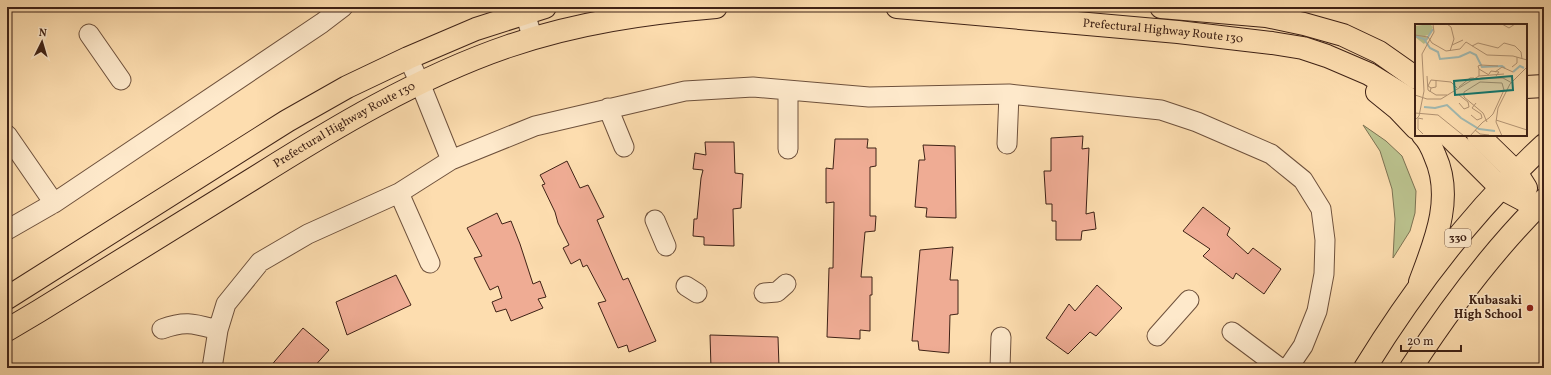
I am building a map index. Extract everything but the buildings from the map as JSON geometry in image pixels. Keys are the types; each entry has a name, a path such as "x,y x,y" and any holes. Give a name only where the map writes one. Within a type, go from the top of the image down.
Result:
{"main road":[{"path":"7,298 287,121 347,87 408,58 523,10 545,7"},
{"name":"Prefectural Highway Route 130","path":"7,330 39,312 303,147 362,113 420,83 508,46 552,33 605,21 660,12 716,7"},
{"name":"Prefectural Highway Route 130","path":"897,7 1170,32 1264,42 1303,48 1327,56 1369,74 1415,102"},
{"name":"Prefectural Highway Route 130","path":"1161,7 1274,18 1343,35 1379,52 1415,77"},
{"path":"1379,52 1396,53 1415,58"},
{"path":"1327,56 1368,85 1398,109 1415,127"},
{"path":"1527,87 1544,86"},
{"path":"1417,289 1436,241 1444,196 1443,180 1438,162 1428,141 1424,136"},
{"path":"1449,136 1501,188 1541,203"},
{"path":"1479,136 1516,172 1541,203"},
{"name":"330","path":"1365,368 1417,289 1475,216 1516,172 1544,146"},
{"path":"1412,368 1437,328 1473,280 1541,203"}],"street":[{"path":"7,230 54,203 322,23 343,7"},
{"path":"523,10 533,39"},
{"path":"89,34 121,80"},
{"path":"408,58 420,83 451,160"},
{"path":"212,368 218,330 226,304 260,262 308,234 399,194 451,160 535,126 685,90 753,87 869,97 1009,94 1161,110 1197,122 1271,154 1303,180 1321,209 1325,240 1324,274 1317,311 1303,346 1288,368"},
{"path":"788,90 788,149"},
{"path":"1007,144 1009,94"},
{"path":"608,108 624,147"},
{"path":"7,135 54,203"},
{"path":"399,194 430,263"},
{"path":"656,220 666,246"},
{"path":"764,294 777,292 786,284"},
{"path":"1157,336 1189,300"},
{"path":"162,329 184,323 218,330"},
{"path":"1232,332 1280,368"},
{"path":"1000,368 1001,337"}],"green space":[{"path":"1363,125 1386,141 1402,156 1416,191 1415,213 1410,231 1393,258 1395,219 1392,189 1380,151"}],"place":[{"name":"Kubasaki High School","path":"1530,308"}]}
